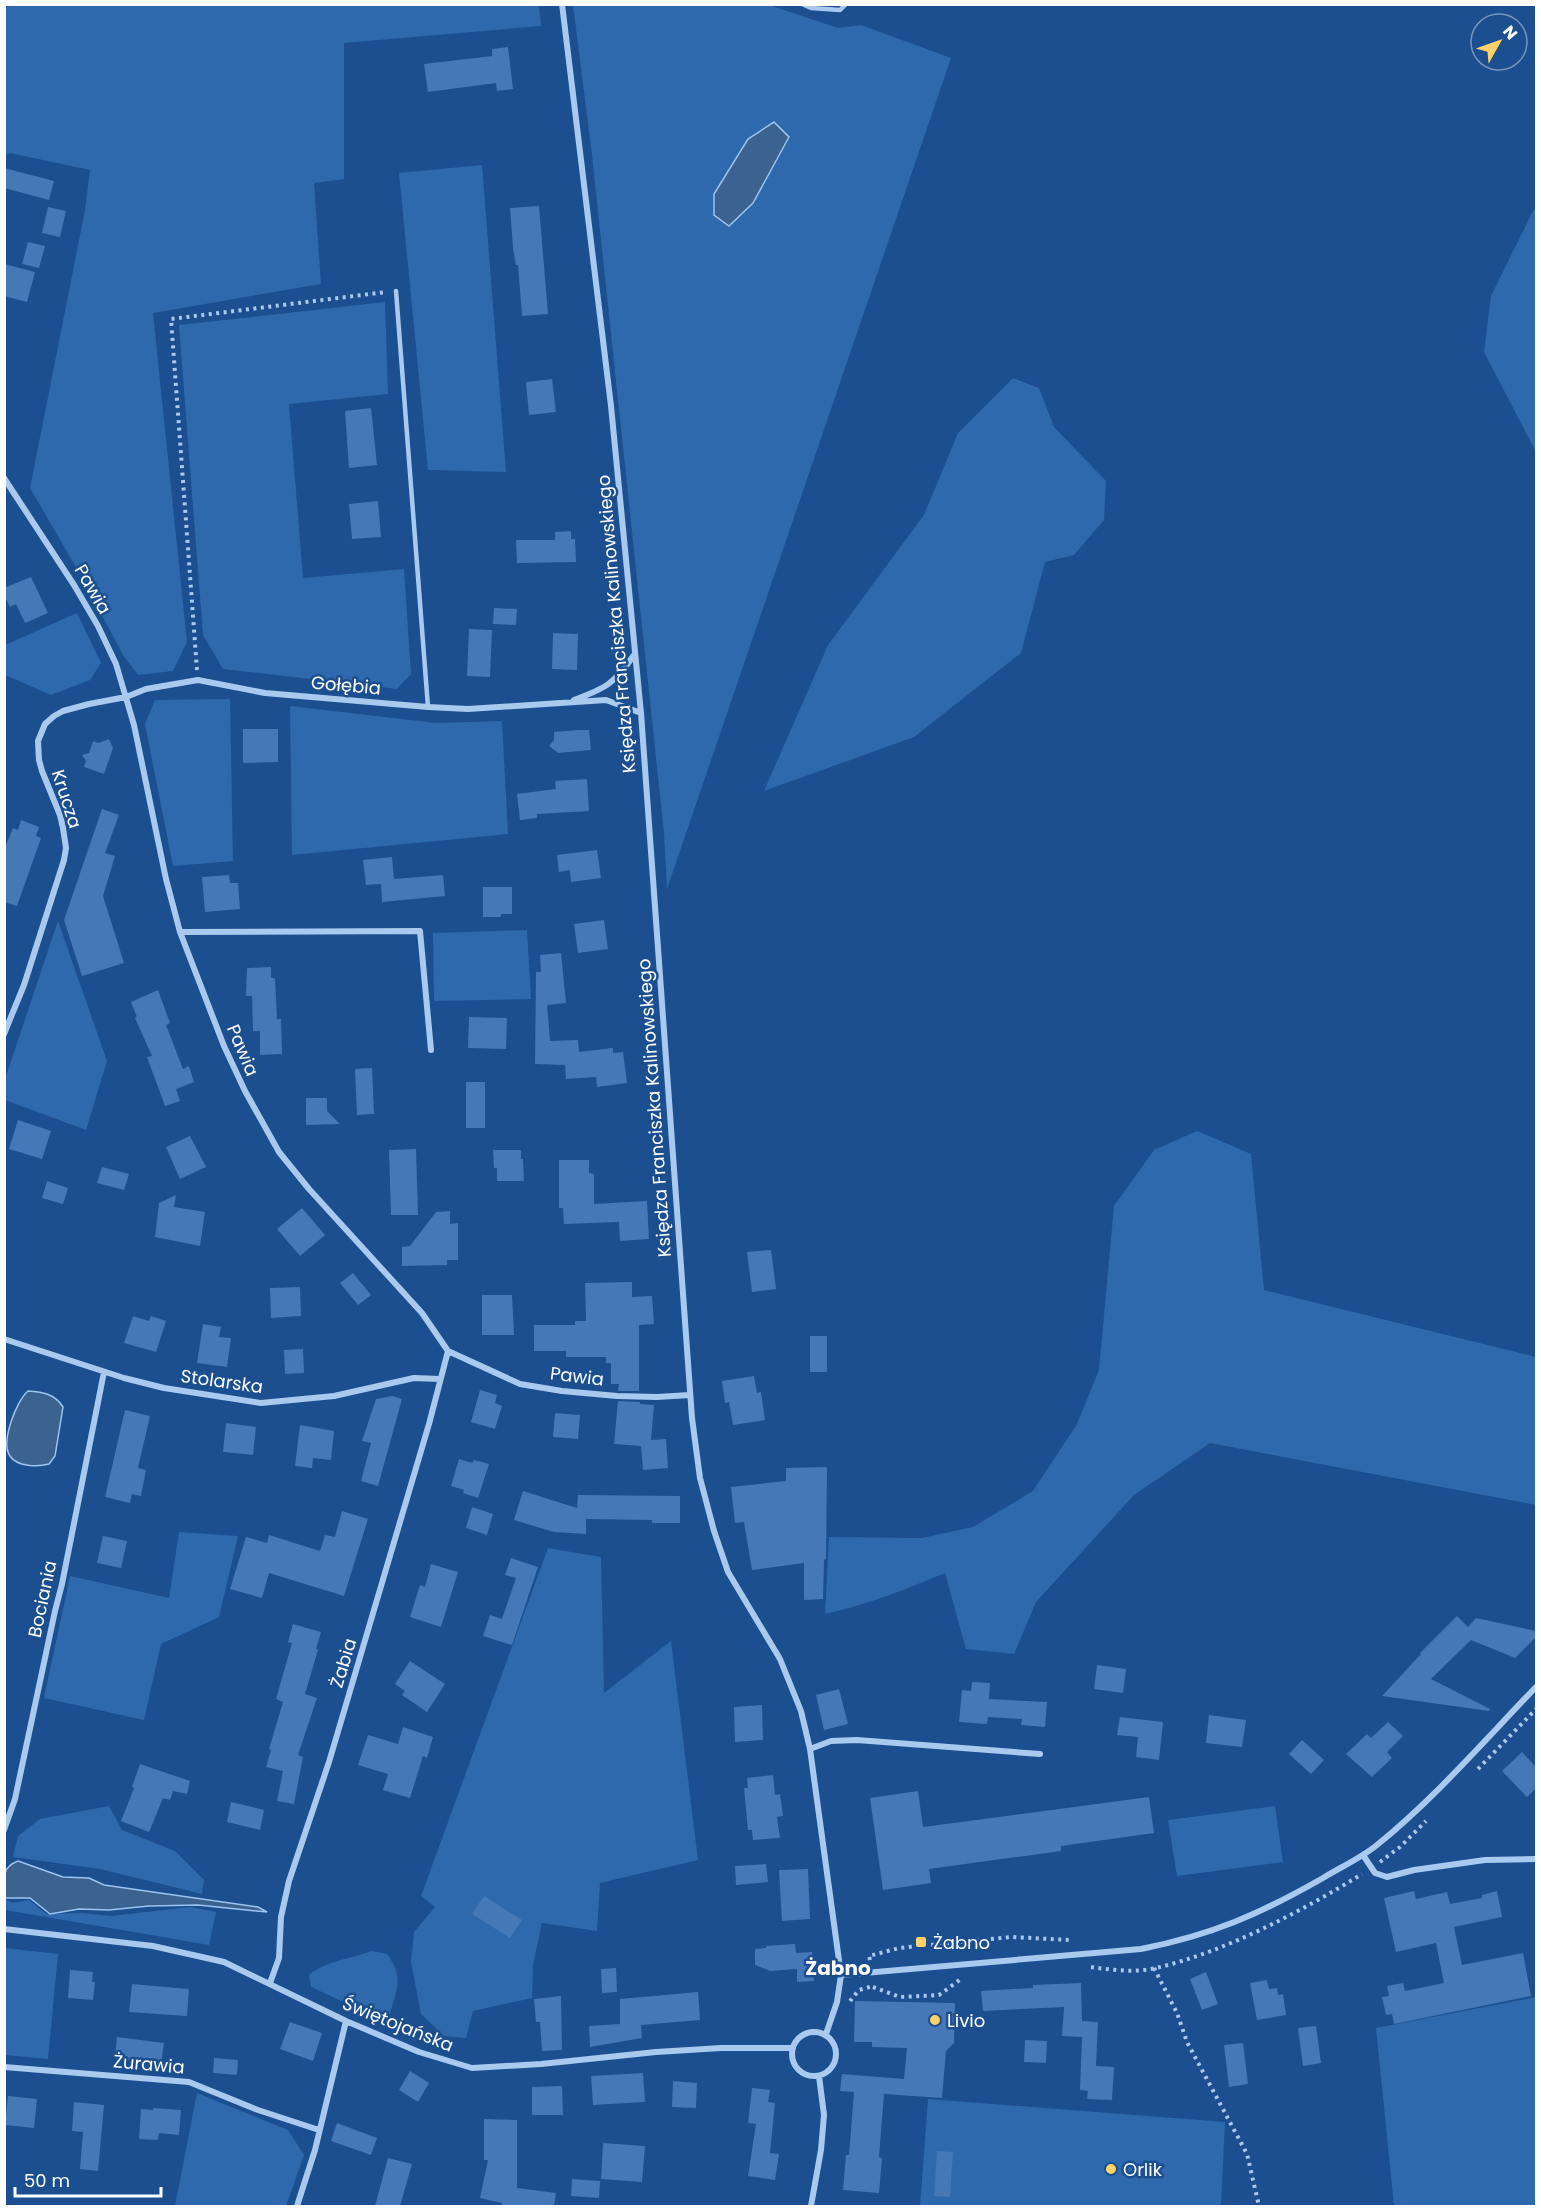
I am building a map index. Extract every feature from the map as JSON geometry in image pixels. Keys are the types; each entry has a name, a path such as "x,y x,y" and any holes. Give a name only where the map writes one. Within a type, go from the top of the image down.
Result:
{"street":[{"name":"Księdza Franciszka Kalinowskiego","path":"562,4 611,406 641,713 690,1395 700,1478 728,1572 780,1659 801,1711 810,1749 841,1976 837,2002 826,2034"},
{"name":"Pawia","path":"6,483 59,561 98,626 116,664 136,735 166,879 180,932 244,1091 279,1152 309,1189 410,1298 448,1351 520,1384 617,1396 690,1395"},
{"name":"Gołębia","path":"567,702 604,689 623,671 634,655"},
{"name":"Gołębia","path":"126,697 146,690 198,680 265,693 468,709 606,700 641,713"},
{"name":"Krucza","path":"4,1034 24,985 56,890 66,848 60,815 39,760 38,741 45,724 63,711 126,697"},
{"path":"180,932 420,931 431,1050"},
{"name":"Stolarska","path":"4,1339 104,1372 164,1388 261,1403 334,1396 414,1378 440,1379"},
{"name":"Żabia","path":"270,1983 279,1958 281,1917 289,1881 332,1751 429,1424 448,1351"},
{"name":"Bociania","path":"4,1830 15,1798 62,1584 104,1372"},
{"path":"841,1976 1141,1949 1182,1941 1244,1920 1363,1855 1417,1810 1536,1687"},
{"path":"810,1749 831,1741 857,1740 1040,1755"},
{"path":"1363,1855 1375,1873 1388,1877 1414,1870 1485,1860 1536,1859"},
{"name":"Świętojańska","path":"4,1929 153,1946 224,1962 419,2052 472,2068 710,2049 793,2048"},
{"path":"297,2206 319,2130 346,2020"},
{"path":"816,2031 826,2034 835,2044 837,2057 831,2069 819,2076 808,2075 798,2069 793,2060 793,2048 797,2039 806,2033 816,2031"},
{"name":"Żurawia","path":"4,2067 189,2082 258,2110 319,2130"},
{"path":"811,2206 821,2150 824,2115 819,2076"}],"lane":[{"path":"802,4 810,8 840,10 846,4"},
{"path":"396,291 428,707"}],"path":[{"path":"198,680 171,319 396,291"},
{"path":"1472,1775 1536,1709"},
{"path":"1085,1966 1114,1971 1154,1968 1203,1953 1262,1928 1312,1905 1372,1868 1400,1847 1432,1815"},
{"path":"1154,1968 1177,2013 1186,2042 1247,2154 1259,2206"},
{"path":"873,1987 900,1997 939,1995 958,1979 970,1978"}],"shaded area":[{"path":"4,5 539,5 541,26 344,43 344,179 314,183 321,284 153,313 187,642 173,671 138,675 123,655 80,574 30,488 85,210 90,170 10,153 5,156"},
{"path":"573,5 769,5 838,28 861,25 951,58 667,889 664,833 592,155"},
{"path":"774,122 789,137 753,203 729,226 714,215 714,194 748,139"},
{"path":"482,165 506,472 428,470 399,173"},
{"path":"1536,208 1536,452 1484,352 1491,296"},
{"path":"385,302 388,394 289,404 303,578 404,569 411,674 397,689 223,669 203,635 179,325"},
{"path":"1013,378 1039,388 1054,427 1106,481 1104,520 1074,555 1045,562 1021,653 914,737 764,791 828,645 924,515 958,433"},
{"path":"77,613 101,663 90,680 51,695 5,675 5,645"},
{"path":"230,699 233,861 173,866 145,724 155,700"},
{"path":"290,706 436,723 502,721 508,834 292,855"},
{"path":"58,921 107,1061 86,1130 5,1100 5,1079"},
{"path":"527,930 531,999 434,1001 433,933"},
{"path":"1197,1131 1251,1154 1264,1290 1536,1357 1536,1505 1210,1443 1134,1495 1036,1602 1014,1654 966,1649 945,1573 901,1591 825,1614 829,1537 922,1538 973,1527 1033,1491 1077,1424 1099,1370 1114,1206 1154,1150"},
{"path":"28,1391 48,1394 63,1407 55,1456 49,1464 34,1466 23,1464 13,1460 7,1450 11,1422 19,1403"},
{"path":"179,1532 238,1536 219,1617 161,1644 144,1720 44,1698 70,1576 169,1598"},
{"path":"548,1548 601,1557 604,1693 671,1641 698,1860 600,1883 597,1931 542,1923 533,1965 532,1998 473,2011 466,2038 444,2036 421,2014 411,1962 414,1932 435,1907 421,1896"},
{"path":"109,1806 122,1830 175,1851 204,1880 202,1894 100,1869 13,1857 18,1836 40,1819"},
{"path":"1275,1806 1283,1862 1177,1876 1168,1820"},
{"path":"18,1861 63,1877 89,1878 104,1885 258,1907 267,1912 198,1905 109,1910 79,1909 50,1914 30,1898 5,1898 4,1875 8,1867"},
{"path":"4,1899 13,1903 29,1900 46,1914 81,1913 111,1916 190,1907 216,1912 209,1945 5,1910"},
{"path":"5,1948 58,1954 48,2059 5,2055"},
{"path":"371,1951 387,1954 396,1969 398,1983 390,2014 378,2018 311,1987 309,1975 315,1970 330,1963"},
{"path":"1536,1997 1536,2206 1394,2206 1376,2028"},
{"path":"197,2093 288,2130 304,2155 286,2206 175,2206"},
{"path":"928,2099 1225,2122 1221,2206 920,2206"}],"building":[{"path":"508,47 513,89 497,91 496,83 428,92 424,64 492,56 492,49"},
{"path":"4,168 54,181 49,200 4,188"},
{"path":"539,206 548,314 522,316 510,208"},
{"path":"48,207 66,211 60,237 42,233"},
{"path":"28,242 45,246 39,268 22,264"},
{"path":"4,264 35,272 27,302 4,296"},
{"path":"552,379 556,412 529,415 526,382"},
{"path":"371,408 377,465 349,468 345,411"},
{"path":"378,501 381,537 352,539 349,504"},
{"path":"571,531 571,539 575,539 576,562 517,563 516,540 555,540 555,532"},
{"path":"31,577 48,613 25,623 16,604 10,607 4,595 4,588"},
{"path":"494,608 517,609 516,625 493,624"},
{"path":"469,629 492,630 490,677 467,676"},
{"path":"553,633 578,634 577,670 552,669"},
{"path":"243,729 278,729 278,762 243,763"},
{"path":"589,730 591,750 558,753 549,746 554,740 554,732"},
{"path":"109,739 113,748 104,774 84,767 86,761 82,755 89,753 93,741 98,743"},
{"path":"587,779 589,811 537,814 537,818 520,820 517,794 556,789 555,781"},
{"path":"102,809 119,815 105,853 115,856 103,896 124,963 82,976 64,920"},
{"path":"21,820 39,827 36,836 41,838 17,906 4,902 4,850 13,828 18,830"},
{"path":"597,850 601,878 571,882 570,870 559,872 557,855"},
{"path":"392,857 394,879 443,875 445,896 382,902 381,884 366,885 363,860"},
{"path":"229,875 230,883 238,883 240,909 205,912 202,877"},
{"path":"483,887 512,887 512,914 501,914 501,917 483,917"},
{"path":"604,920 608,949 578,953 574,924"},
{"path":"561,953 566,1003 547,1005 550,1041 578,1040 579,1052 613,1048 613,1053 623,1052 627,1083 597,1087 596,1077 566,1079 565,1065 535,1064 536,972 541,972 540,955"},
{"path":"271,967 271,978 275,978 277,1019 281,1019 282,1054 260,1055 260,1031 253,1031 252,996 246,996 247,968"},
{"path":"158,990 170,1023 166,1025 183,1069 189,1066 194,1082 176,1089 180,1101 165,1106 147,1057 152,1056 135,1018 137,1017 131,1002"},
{"path":"469,1017 507,1018 506,1049 468,1048"},
{"path":"372,1068 374,1114 357,1115 355,1069"},
{"path":"466,1082 485,1082 485,1128 466,1128"},
{"path":"306,1098 327,1098 327,1111 340,1124 306,1125"},
{"path":"18,1120 51,1131 42,1159 9,1149"},
{"path":"190,1136 206,1167 180,1179 166,1147"},
{"path":"416,1149 418,1215 391,1215 389,1150"},
{"path":"493,1150 521,1150 524,1181 497,1181"},
{"path":"559,1160 589,1160 589,1173 594,1174 594,1204 647,1201 649,1239 620,1241 619,1222 564,1224 563,1208 559,1208"},
{"path":"102,1167 129,1174 124,1190 97,1183"},
{"path":"47,1181 68,1188 63,1204 42,1198"},
{"path":"176,1195 174,1207 205,1212 200,1246 155,1237 159,1203"},
{"path":"302,1208 325,1235 300,1256 277,1229"},
{"path":"450,1211 450,1224 458,1223 458,1260 447,1260 447,1265 402,1266 402,1247 410,1246 436,1212"},
{"path":"771,1250 776,1289 752,1292 747,1252"},
{"path":"353,1273 371,1295 358,1305 340,1283"},
{"path":"632,1282 632,1297 652,1296 654,1324 639,1325 639,1391 618,1391 619,1384 611,1384 611,1363 606,1363 606,1357 566,1357 566,1351 534,1351 534,1325 575,1325 575,1321 586,1321 585,1283"},
{"path":"300,1287 301,1316 271,1318 270,1288"},
{"path":"482,1295 512,1295 514,1335 482,1335"},
{"path":"133,1316 149,1321 151,1316 166,1321 156,1352 124,1343"},
{"path":"203,1324 221,1327 219,1337 231,1338 227,1367 197,1363"},
{"path":"810,1336 827,1336 827,1372 810,1372"},
{"path":"303,1349 304,1373 285,1374 284,1350"},
{"path":"754,1376 757,1393 761,1392 765,1420 733,1425 729,1402 725,1403 722,1381"},
{"path":"480,1390 497,1395 495,1403 502,1406 495,1429 471,1422"},
{"path":"392,1396 402,1399 378,1486 361,1481 371,1443 362,1441 376,1399"},
{"path":"618,1401 654,1405 651,1440 666,1439 668,1468 643,1470 641,1446 614,1444"},
{"path":"125,1410 150,1416 138,1468 146,1470 141,1496 132,1494 130,1503 105,1497"},
{"path":"555,1413 580,1415 578,1439 553,1437"},
{"path":"226,1423 256,1427 253,1455 223,1452"},
{"path":"300,1425 334,1431 331,1460 313,1458 312,1468 295,1466"},
{"path":"459,1459 472,1463 474,1460 489,1464 478,1498 451,1486"},
{"path":"827,1467 823,1599 804,1600 804,1563 752,1570 744,1522 735,1523 731,1487 786,1481 786,1468"},
{"path":"523,1491 577,1508 578,1495 680,1496 680,1523 652,1523 652,1520 586,1519 586,1534 554,1532 514,1520"},
{"path":"472,1507 493,1514 487,1535 466,1528"},
{"path":"342,1511 368,1519 344,1596 269,1573 262,1598 230,1589 246,1537 267,1543 269,1535 320,1551 325,1535 335,1537"},
{"path":"103,1536 127,1541 121,1568 97,1563"},
{"path":"511,1558 538,1567 512,1645 483,1636 490,1615 502,1619 516,1578 505,1575"},
{"path":"431,1564 458,1572 441,1627 410,1617 420,1585 425,1587"},
{"path":"1457,1616 1468,1627 1476,1618 1536,1631 1536,1637 1515,1658 1471,1640 1431,1679 1490,1709 1489,1711 1382,1696 1420,1653"},
{"path":"293,1624 321,1632 305,1694 317,1698 298,1755 303,1757 294,1804 277,1801 283,1771 266,1767 283,1702 276,1699 292,1643 288,1642"},
{"path":"410,1661 445,1684 427,1712 402,1695 405,1691 395,1684"},
{"path":"1097,1665 1126,1669 1123,1693 1094,1689"},
{"path":"972,1682 990,1683 989,1699 1047,1702 1045,1727 1021,1725 1022,1719 988,1717 987,1724 959,1722 962,1690 971,1691"},
{"path":"839,1689 848,1724 824,1730 816,1695"},
{"path":"762,1705 763,1740 735,1742 734,1707"},
{"path":"1209,1715 1246,1720 1242,1747 1206,1743"},
{"path":"1120,1717 1163,1722 1159,1760 1136,1757 1138,1737 1117,1735"},
{"path":"1388,1722 1403,1736 1387,1752 1392,1758 1372,1777 1346,1754 1367,1734 1371,1738"},
{"path":"403,1727 433,1737 427,1758 423,1756 410,1798 383,1790 388,1774 358,1765 368,1735 398,1744"},
{"path":"1302,1740 1324,1760 1311,1774 1289,1754"},
{"path":"1522,1752 1536,1767 1536,1788 1527,1797 1502,1771"},
{"path":"140,1764 190,1781 187,1794 173,1791 170,1800 163,1798 149,1832 121,1821 134,1788 132,1787"},
{"path":"773,1775 775,1795 780,1794 783,1816 777,1817 780,1838 753,1840 752,1830 748,1830 744,1788 748,1788 747,1778"},
{"path":"918,1791 923,1827 1149,1797 1154,1833 1061,1846 1061,1851 929,1869 931,1883 883,1890 870,1798"},
{"path":"231,1802 264,1810 260,1830 227,1822"},
{"path":"766,1864 768,1882 736,1885 735,1866"},
{"path":"808,1869 810,1919 782,1921 779,1870"},
{"path":"1414,1891 1416,1899 1447,1892 1450,1904 1482,1898 1482,1895 1497,1891 1502,1917 1454,1927 1462,1965 1523,1953 1531,1996 1394,2024 1392,2014 1386,2015 1382,1997 1389,1996 1387,1986 1403,1983 1405,1991 1444,1983 1436,1943 1396,1952 1384,1898"},
{"path":"484,1896 522,1920 510,1938 472,1914"},
{"path":"795,1944 796,1953 812,1952 814,1981 797,1982 797,1969 770,1971 755,1965 755,1949"},
{"path":"616,1968 617,1992 602,1993 601,1969"},
{"path":"70,1970 93,1972 92,1982 95,1982 93,2000 68,1998"},
{"path":"1206,1972 1218,2004 1202,2010 1190,1979"},
{"path":"1267,1980 1269,1989 1277,1988 1278,1995 1283,1994 1286,2015 1257,2020 1250,1983"},
{"path":"1081,1983 1082,2021 1098,2022 1096,2066 1114,2067 1112,2100 1087,2099 1088,2091 1080,2090 1082,2037 1062,2036 1064,2007 983,2011 981,1991 1033,1988 1033,1985"},
{"path":"132,1984 189,1989 187,2016 129,2012"},
{"path":"698,1992 700,2020 641,2025 642,2038 590,2047 589,2026 620,2024 620,1999"},
{"path":"561,1996 562,2050 542,2051 540,2022 536,2022 534,1999"},
{"path":"855,2001 955,2003 954,2043 946,2051 942,2098 884,2094 879,2157 882,2158 879,2193 843,2190 846,2155 849,2155 854,2092 840,2091 842,2074 904,2079 907,2048 872,2047 872,2042 854,2042"},
{"path":"290,2022 322,2033 313,2061 280,2049"},
{"path":"1316,2026 1321,2063 1303,2066 1298,2028"},
{"path":"117,2037 164,2043 161,2064 115,2058"},
{"path":"1025,2040 1047,2041 1046,2063 1024,2062"},
{"path":"1243,2043 1248,2084 1229,2087 1224,2045"},
{"path":"214,2058 238,2060 237,2075 213,2073"},
{"path":"410,2071 429,2083 418,2102 399,2090"},
{"path":"643,2073 645,2102 593,2105 591,2076"},
{"path":"673,2081 697,2083 696,2108 672,2107"},
{"path":"562,2086 563,2115 532,2115 532,2087"},
{"path":"752,2088 770,2090 768,2102 775,2103 770,2153 779,2154 775,2180 748,2176 756,2124 748,2123"},
{"path":"8,2096 37,2099 34,2128 5,2125"},
{"path":"74,2102 104,2105 98,2171 80,2169 83,2132 72,2131"},
{"path":"153,2108 181,2110 179,2135 159,2133 158,2140 139,2139 141,2109 153,2110"},
{"path":"484,2119 517,2120 517,2188 556,2193 554,2206 501,2206 502,2203 480,2198 488,2160 484,2160"},
{"path":"337,2123 377,2138 371,2155 331,2141"},
{"path":"603,2143 645,2146 642,2182 601,2179"},
{"path":"937,2151 953,2152 950,2197 934,2196"},
{"path":"388,2158 412,2164 400,2206 375,2206"},
{"path":"572,2179 600,2181 599,2198 571,2196"}],"place":[{"name":"Żabno","path":"921,1942"},
{"name":"Livio","path":"935,2020"},
{"name":"Orlik","path":"1111,2169"}],"district":[{"name":"Żabno","path":"838,1968"}]}
